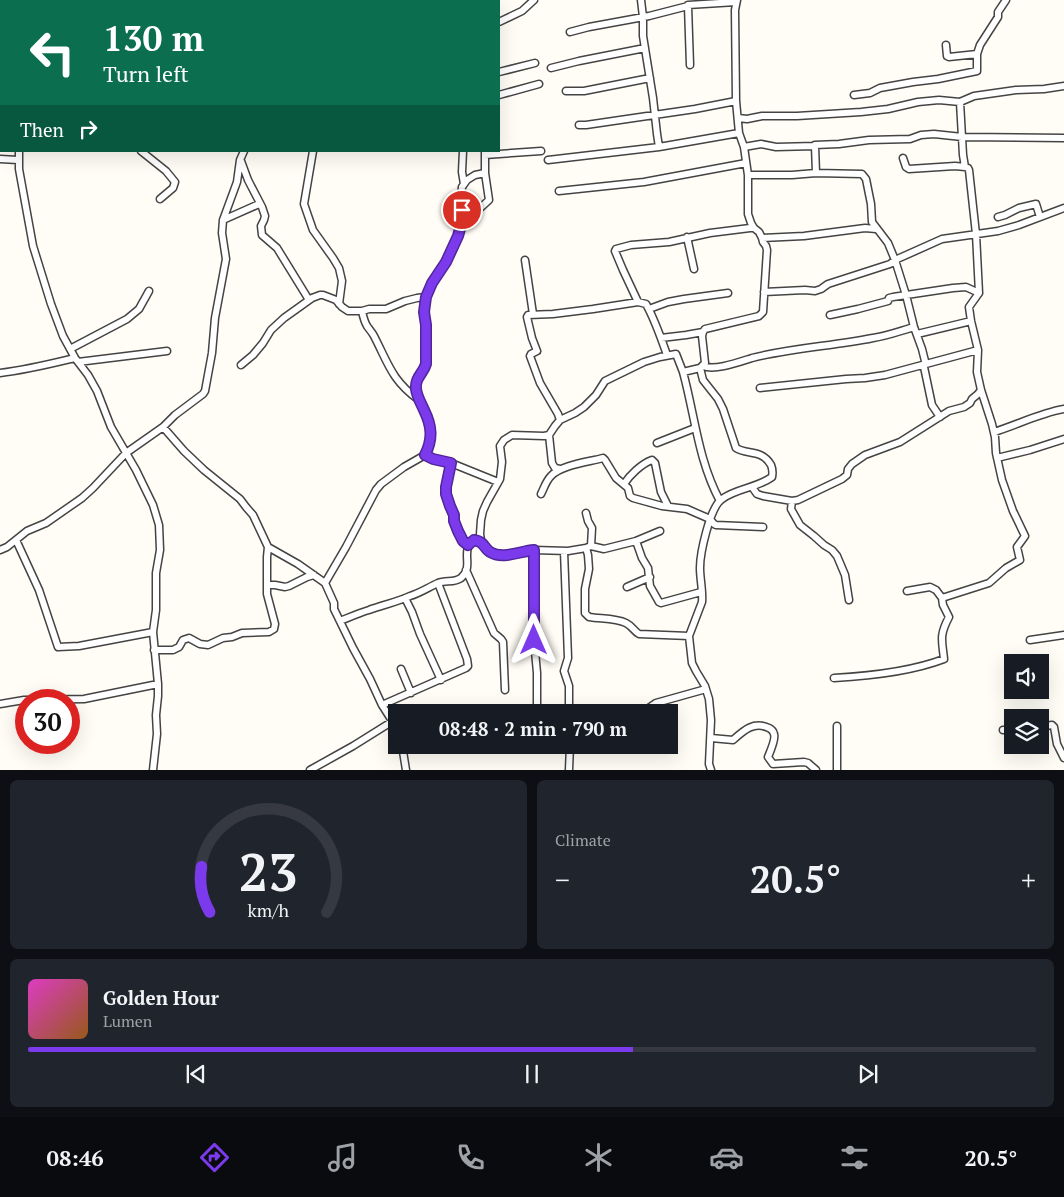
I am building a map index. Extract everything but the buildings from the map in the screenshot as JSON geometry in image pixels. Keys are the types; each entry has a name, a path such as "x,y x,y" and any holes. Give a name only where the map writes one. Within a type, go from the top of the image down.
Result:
{"street":[{"path":"500,22 522,11 534,0"},
{"path":"641,0 644,48 659,147"},
{"path":"854,95 870,93 880,88 977,71 977,54 980,45 1006,0"},
{"path":"570,32 643,17 688,4 736,1 736,100 739,134 744,147 748,175 748,214 767,250 762,312 760,315 707,328 703,332 662,338"},
{"path":"688,4 690,65"},
{"path":"946,45 947,56 949,57 977,54"},
{"path":"551,68 579,60 644,48"},
{"path":"500,72 535,63"},
{"path":"566,91 584,91 650,78"},
{"path":"500,95 538,84"},
{"path":"738,118 861,112 888,109 918,102 960,102 974,96 1064,86"},
{"path":"579,125 695,109 736,100"},
{"path":"942,598 989,583 1006,568 1020,560 1017,547 1024,537 1003,485 994,432 977,372 978,350 969,307 979,293 979,271 969,170 965,167 962,155 960,102"},
{"path":"548,160 659,147 739,134"},
{"path":"744,147 761,144 815,146 869,140 910,139 928,134 962,137 1064,138"},
{"path":"815,146 816,172"},
{"path":"462,210 477,211 489,200 485,172 485,153 541,151"},
{"path":"142,152 166,171 175,182 173,188 160,198"},
{"path":"0,550 7,547 27,531 46,523 82,498 126,453 163,427 174,415 201,397 205,391 212,353 214,318 226,259 222,233 223,220 237,182 240,160 244,152"},
{"path":"313,152 304,204 314,230 339,268 342,281 339,304"},
{"path":"463,152 462,172 464,184"},
{"path":"0,159 20,154 36,257 56,319 70,349 96,391 111,427 153,505 159,525 160,550 156,573 156,610 153,632 158,684 156,715 158,734 153,770"},
{"path":"903,158 906,167 909,169 965,167"},
{"path":"240,160 262,207 265,218 260,226 262,235 277,248 309,300"},
{"path":"559,191 635,183 746,163"},
{"path":"324,583 346,547 376,490 404,467 425,455 430,442 430,425 419,400 416,384 417,378 424,370 426,364 424,312 426,297 458,236 462,210 461,189 474,175 485,172"},
{"path":"748,175 792,175 816,172 862,174 866,179 872,222 888,243 894,260 924,358 924,367 932,405 940,417"},
{"path":"223,220 259,204"},
{"path":"998,217 1036,204 1040,217"},
{"path":"764,292 815,291 828,284 890,264 894,260 942,239 998,231 1064,208"},
{"path":"638,302 622,270 615,251 616,249 631,245 669,242 710,233 754,228"},
{"path":"762,238 804,236 865,228 876,229"},
{"path":"687,237 694,269"},
{"path":"525,260 533,314"},
{"path":"830,315 906,295 966,287 979,293"},
{"path":"70,349 127,319 139,309 149,291"},
{"path":"648,309 684,298 728,293"},
{"path":"241,366 253,356 271,330 284,318 309,300 322,295 336,300 348,311 386,309 405,301 426,297"},
{"path":"560,420 540,383 530,356 537,351 532,338 528,315 553,314 638,302 646,304 662,338 667,355"},
{"path":"362,311 366,324 375,337 391,371 409,393 419,400"},
{"path":"917,334 971,321"},
{"path":"682,372 702,367 721,366 789,350 875,338 914,327"},
{"path":"703,332 706,362 702,367 703,380 718,399 723,409 736,448 753,452 766,459 773,471 772,477 720,501 710,519 701,554 702,602 689,636 692,662 706,689 710,710 709,764 711,770"},
{"path":"760,388 885,375 978,350"},
{"path":"0,373 77,360 167,351"},
{"path":"560,469 555,468 552,463 549,435 560,420 584,407 605,381 644,362 676,354 690,399 706,470 720,501"},
{"path":"752,487 758,495 800,500 842,479 847,475 848,469 852,464 865,455 900,442 949,411 964,407 981,390"},
{"path":"994,432 1052,411 1064,409"},
{"path":"154,650 173,650 179,647 183,640 189,638 200,644 208,645 223,638 242,633 264,633 274,629 267,594 268,547 253,515 240,500 184,451 163,427"},
{"path":"657,443 695,428"},
{"path":"340,621 405,598 438,583 454,581 463,576 468,564 467,549 476,540 483,511 500,479 502,462 500,446 504,440 512,435 549,435"},
{"path":"997,458 1064,439"},
{"path":"425,455 451,463 498,482"},
{"path":"541,494 547,480 560,469 603,458 616,478 628,488 631,497 653,504 687,509 710,519 716,525 763,526"},
{"path":"624,484 636,471 652,460 655,463 661,492 668,506"},
{"path":"451,463 446,494 454,515 454,521 463,541 476,540 489,551 500,556 534,550 564,552 589,547 604,549 636,541 660,532"},
{"path":"792,500 791,509 800,525 837,556 845,575 849,600"},
{"path":"586,513 592,528 585,589 586,615 589,618 624,622 639,634 689,636"},
{"path":"16,540 39,590 58,647 79,646 153,632"},
{"path":"636,541 648,568 650,586 656,599 661,603 701,592"},
{"path":"268,547 298,564 324,583 352,648 388,714"},
{"path":"534,550 534,640 537,704"},
{"path":"564,552 568,658 564,671 569,686 569,704"},
{"path":"466,570 494,633 502,640 505,690"},
{"path":"267,586 289,586 314,575"},
{"path":"627,587 650,577"},
{"path":"382,705 441,680 468,666 438,583"},
{"path":"834,678 872,675 922,666 944,659 941,635 949,617 942,598 936,590 930,587 906,591"},
{"path":"405,598 441,680"},
{"path":"1030,640 1064,635"},
{"path":"401,669 411,693"},
{"path":"0,704 24,700 84,698 158,684"},
{"path":"655,704 706,689"},
{"path":"310,770 388,724"},
{"path":"710,738 733,740 752,726 760,724 771,729 774,733 768,758 771,763 775,765 788,762 806,762 816,770"},
{"path":"837,726 837,770"},
{"path":"1049,726 1054,727 1056,740 1063,754"},
{"path":"403,754 406,770"},
{"path":"570,754 570,770"}],"route":[{"path":"462,210 458,236 426,297 424,312 426,325 426,367 417,378 416,384 419,400 430,425 430,442 425,455 451,463 446,494 454,515 455,524 463,541 468,545 474,540 481,542 489,551 500,556 534,550 534,640"}]}
